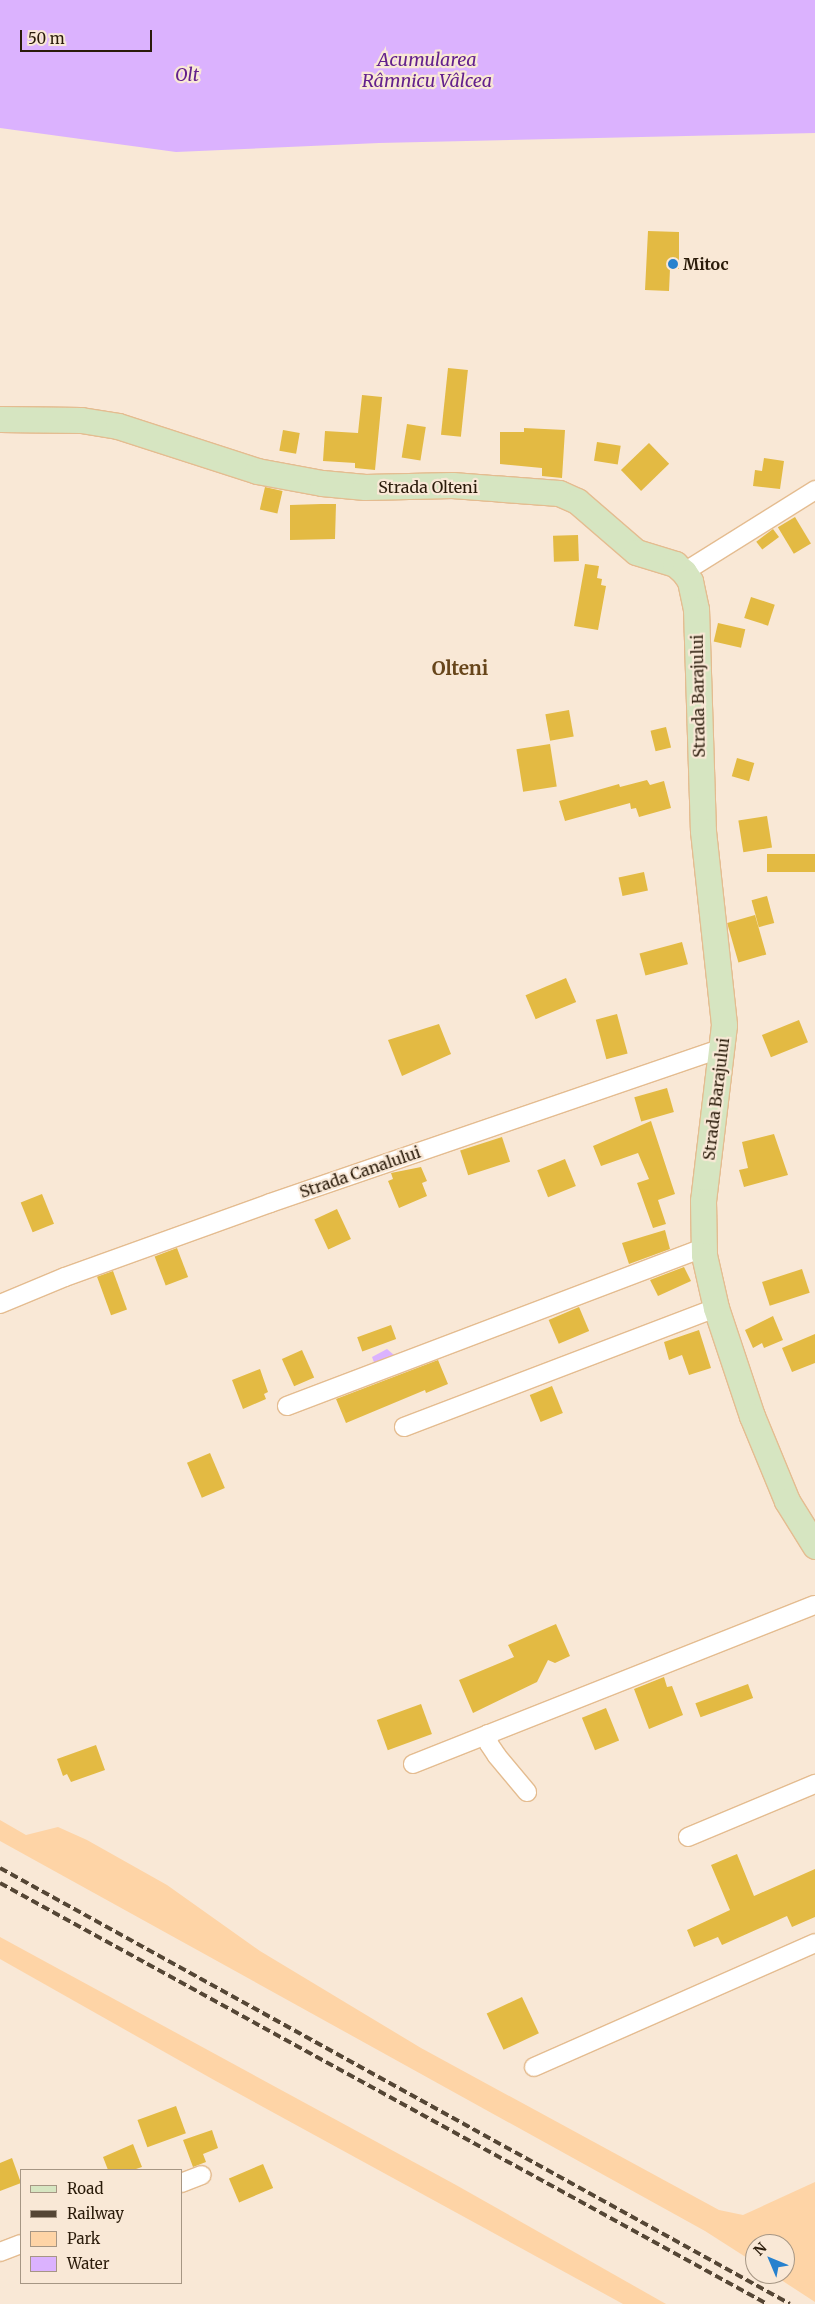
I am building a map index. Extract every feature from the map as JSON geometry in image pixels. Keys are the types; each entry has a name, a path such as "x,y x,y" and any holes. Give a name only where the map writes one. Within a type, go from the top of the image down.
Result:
{"street":[{"name":"Strada Olteni","path":"0,419 81,420 118,426 256,471 322,483 365,487 452,485 559,493 577,501 636,552 675,564 684,572"},
{"path":"684,572 815,490"},
{"name":"Strada Barajului","path":"684,572 690,581 696,609 703,831 724,1026 724,1048 703,1201 704,1248 716,1308 772,1467 787,1500 815,1546"},
{"name":"Strada Canalului","path":"0,1304 65,1277 270,1203 724,1048"},
{"path":"287,1406 704,1248"},
{"path":"404,1427 716,1308"},
{"path":"413,1764 815,1605"},
{"path":"488,1734 489,1744 497,1756 527,1792"},
{"path":"688,1837 815,1784"},
{"path":"534,2067 815,1942"},
{"path":"182,2183 202,2175"},
{"path":"0,2252 20,2244"}],"green space":[{"path":"0,1820 26,1835 58,1827 87,1840 167,1885 260,1951 421,2048 719,2210 743,2215 815,2182 815,2302 787,2284 795,2284 795,2234 745,2234 745,2257 705,2231 0,1841"},
{"path":"0,1937 456,2185 666,2304 623,2304 214,2080 0,1959"}],"water":[{"name":"Olt","path":"0,0 815,0 815,133 379,143 176,152 0,128"},
{"path":"387,1349 394,1355 392,1361 375,1365 372,1357"}],"building":[{"path":"648,231 679,232 679,269 670,269 669,291 645,290"},
{"path":"448,368 468,370 461,437 441,435"},
{"path":"362,395 382,397 375,470 355,468 355,463 323,461 325,431 358,433"},
{"path":"407,424 426,427 420,461 402,458"},
{"path":"524,428 565,430 562,478 542,476 542,468 500,464 500,432 524,432"},
{"path":"283,430 300,433 296,454 279,451"},
{"path":"597,442 621,446 618,465 594,461"},
{"path":"649,443 669,464 641,491 621,470"},
{"path":"764,458 784,461 780,489 753,486 755,470 762,471"},
{"path":"265,487 283,491 277,513 260,509"},
{"path":"336,504 335,539 290,540 290,505"},
{"path":"795,517 811,544 794,554 778,527"},
{"path":"773,529 779,537 762,550 756,542"},
{"path":"578,535 579,561 554,562 553,536"},
{"path":"585,564 599,566 597,578 602,579 601,585 606,586 598,630 574,626"},
{"path":"751,597 775,605 768,626 744,618"},
{"path":"718,623 745,629 741,648 714,642"},
{"path":"569,710 574,737 550,741 545,714"},
{"path":"666,727 671,747 656,751 650,731"},
{"path":"550,744 557,786 523,792 516,749"},
{"path":"737,758 754,763 749,781 732,776"},
{"path":"647,780 650,785 664,781 671,808 639,817 636,808 631,809 630,803 565,821 559,801 619,784 620,787"},
{"path":"767,816 772,848 743,852 738,821"},
{"path":"767,854 815,854 815,872 767,872"},
{"path":"644,872 648,891 623,896 619,877"},
{"path":"767,896 774,923 759,927 752,900"},
{"path":"755,915 766,954 738,962 727,923"},
{"path":"682,942 688,964 645,976 639,953"},
{"path":"566,978 576,1002 536,1019 525,995"},
{"path":"617,1014 628,1054 606,1059 596,1020"},
{"path":"799,1020 808,1042 771,1057 762,1035"},
{"path":"439,1024 451,1054 402,1076 388,1040"},
{"path":"667,1088 674,1112 641,1121 634,1097"},
{"path":"651,1121 675,1194 658,1200 666,1224 653,1228 637,1183 649,1179 638,1153 601,1166 593,1146"},
{"path":"774,1134 788,1175 744,1187 739,1170 748,1168 742,1142"},
{"path":"502,1137 510,1162 468,1175 460,1151"},
{"path":"565,1159 576,1186 548,1197 537,1170"},
{"path":"421,1167 427,1181 422,1183 427,1196 399,1208 388,1181 393,1179 391,1173"},
{"path":"42,1194 54,1224 33,1232 21,1203"},
{"path":"337,1209 351,1239 328,1249 314,1220"},
{"path":"665,1230 670,1249 629,1264 622,1243"},
{"path":"177,1248 188,1277 166,1286 155,1257"},
{"path":"684,1267 691,1281 658,1296 650,1280"},
{"path":"802,1269 810,1293 770,1306 762,1282"},
{"path":"113,1271 127,1310 111,1315 97,1277"},
{"path":"579,1307 589,1331 559,1344 549,1320"},
{"path":"773,1316 783,1340 764,1348 762,1343 753,1348 745,1330"},
{"path":"391,1325 396,1339 362,1351 357,1337"},
{"path":"699,1330 711,1368 689,1375 682,1355 669,1360 664,1342"},
{"path":"815,1334 815,1363 792,1372 782,1348"},
{"path":"302,1350 314,1377 294,1386 282,1359"},
{"path":"438,1360 448,1384 426,1393 425,1390 346,1423 336,1399"},
{"path":"260,1369 268,1392 264,1394 266,1399 243,1409 232,1380"},
{"path":"552,1386 563,1413 541,1422 530,1395"},
{"path":"210,1453 225,1488 202,1498 187,1463"},
{"path":"556,1624 570,1656 555,1663 548,1660 537,1682 473,1713 459,1680 514,1657 508,1645"},
{"path":"664,1677 667,1687 672,1686 683,1715 649,1729 634,1689"},
{"path":"748,1684 753,1698 701,1717 695,1703"},
{"path":"421,1704 432,1734 388,1750 377,1720"},
{"path":"606,1708 619,1740 595,1750 582,1718"},
{"path":"96,1745 105,1770 71,1782 67,1774 63,1776 57,1759"},
{"path":"737,1854 754,1896 815,1869 815,1917 792,1927 787,1916 722,1945 718,1937 694,1947 687,1930 730,1910 711,1865"},
{"path":"522,1997 539,2033 504,2050 487,2013"},
{"path":"176,2106 186,2133 147,2147 137,2120"},
{"path":"212,2130 218,2148 203,2154 206,2162 193,2167 183,2140"},
{"path":"133,2144 142,2167 136,2169 108,2169 103,2157"},
{"path":"12,2158 20,2183 0,2191 0,2163"},
{"path":"263,2164 273,2188 239,2202 229,2178"}],"railway":[{"path":"0,1868 790,2304"},
{"path":"0,1883 767,2304"}],"place":[{"name":"Mitoc","path":"673,264"}],"district":[{"name":"Olteni","path":"460,669"}],"water label":[{"name":"Acumularea Râmnicu Vâlcea","path":"427,71"}]}
